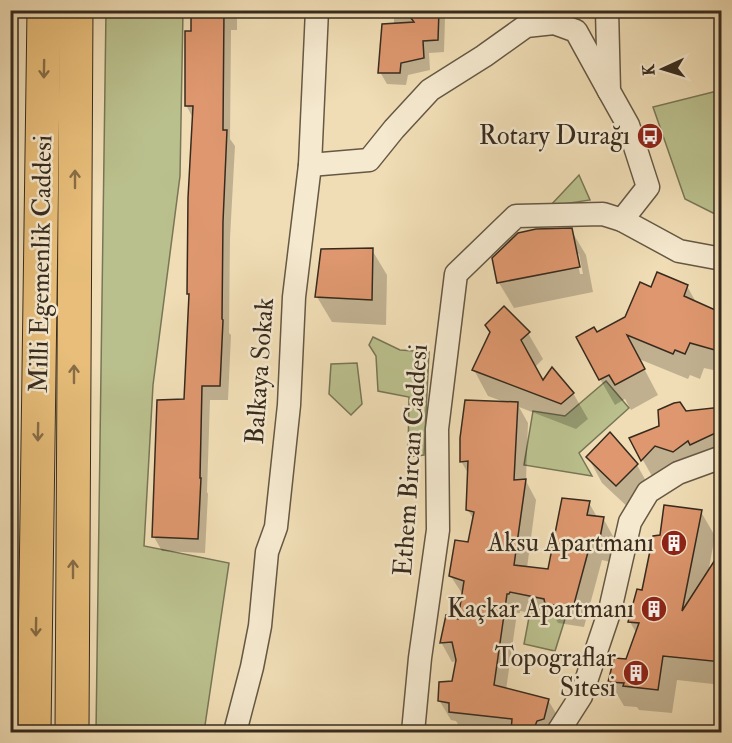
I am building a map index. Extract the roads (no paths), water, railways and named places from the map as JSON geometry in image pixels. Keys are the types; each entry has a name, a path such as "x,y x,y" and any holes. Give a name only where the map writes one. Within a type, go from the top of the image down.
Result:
{"highway":[{"name":"Milli Egemenlik Caddesi","path":"34,732 45,10"},
{"name":"Milli Egemenlik Caddesi","path":"72,732 76,10"}],"street":[{"name":"Balkaya Sokak","path":"235,732 258,637 267,552 276,527 289,405 294,297 310,165 317,10"},
{"path":"607,10 609,91"},
{"path":"310,165 369,160 430,90 526,26 554,22 576,31 628,125 648,187 622,220 679,251 722,259"},
{"name":"Ethem Bircan Caddesi","path":"413,732 420,658 438,530 437,429 456,274 516,216 603,214 622,220"},
{"path":"558,732 581,696 610,610 630,522 648,492 678,473 722,457"}],"place":[{"name":"Rotary Durağı","path":"650,136"},
{"name":"Aksu Apartmanı","path":"674,543"},
{"name":"Kaçkar Apartmanı","path":"654,609"},
{"name":"Topograflar Sitesi","path":"636,673"}]}
